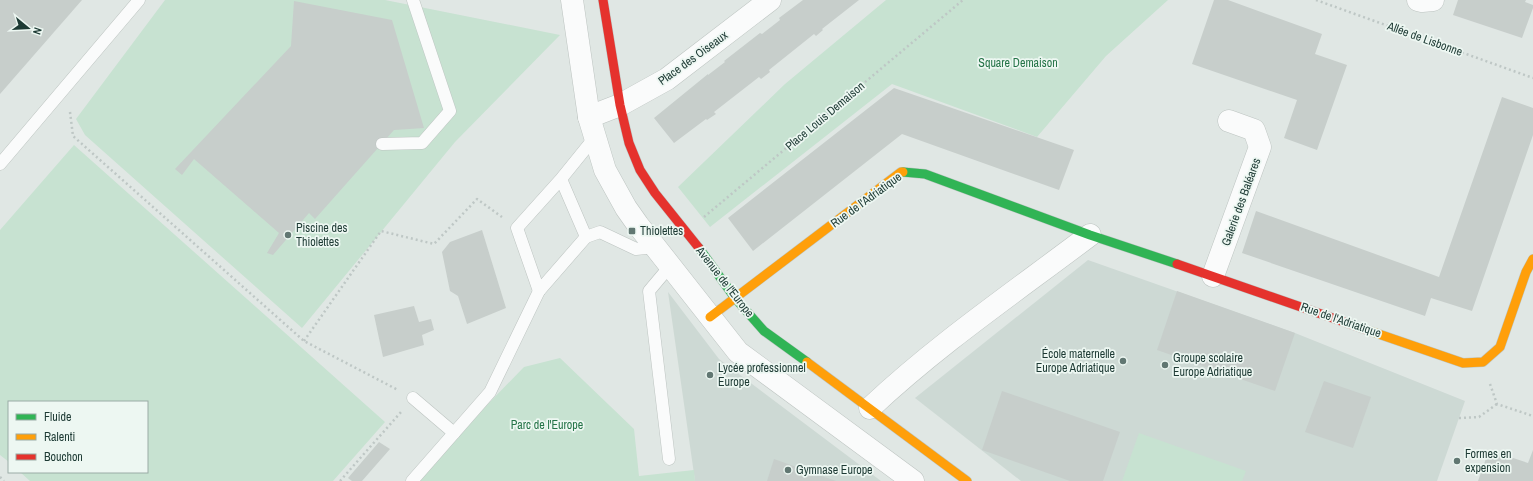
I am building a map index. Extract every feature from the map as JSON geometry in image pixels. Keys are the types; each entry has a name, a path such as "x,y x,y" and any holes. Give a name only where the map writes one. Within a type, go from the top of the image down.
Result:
{"street":[{"path":"572,0 592,127 605,170 638,225 738,352 913,481"},
{"name":"Avenue de l'Europe","path":"603,0 620,105 629,143 640,170 655,193 687,232 735,298 764,331 967,481"},
{"name":"Place des Oiseaux","path":"592,127 620,105 667,79 770,0"},
{"path":"1418,0 1433,0"},
{"name":"Galerie des Baléares","path":"1214,276 1260,148 1254,130 1229,121"},
{"name":"Rue de l'Adriatique","path":"710,318 901,172 925,174 1090,235 1214,276 1463,363 1483,362"},
{"path":"870,408 934,352 1090,235"},
{"path":"1483,362 1500,347 1526,272 1533,259"}],"lane":[{"path":"0,164 139,0"},
{"path":"382,144 422,143 450,111 413,0"},
{"path":"539,292 517,228 561,179 592,127"},
{"path":"561,179 586,237"},
{"path":"412,481 490,392 539,292 586,237 600,232 636,249 656,247"},
{"path":"669,459 649,291 670,266"},
{"path":"413,398 454,433"}],"path":[{"name":"Place Louis Demaison","path":"687,232 963,0"},
{"name":"Allée de Lisbonne","path":"1316,0 1533,78"},
{"path":"66,85 74,136 304,341 413,398 340,481"},
{"path":"304,341 381,231 434,244 477,199 517,228"},
{"path":"1483,362 1497,404"},
{"path":"1497,404 1533,416"},
{"path":"1459,418 1479,417 1497,404"},
{"path":"0,477 4,481"}],"shaded area":[{"name":"Groupe scolaire Europe Adriatique","path":"1088,260 1295,333 1465,401 1437,481 1021,481 915,398"},
{"name":"Lycée professionnel Europe","path":"668,292 719,359 881,481 695,481"}],"green space":[{"name":"Piscine des Thiolettes","path":"165,0 385,0 560,35 455,142 302,328 85,135 76,119"},
{"name":"Square Demaison","path":"886,0 1168,0 1106,56 1037,137 892,84 710,227 678,187 785,84"},
{"path":"74,145 385,422 333,481 30,481 21,473 148,473 148,401 8,401 8,461 0,455 0,230"},
{"name":"Parc de l'Europe","path":"560,358 634,429 639,476 694,470 695,481 419,481 486,406 524,367"},
{"path":"1139,433 1246,471 1242,481 1122,481"}],"building":[{"path":"0,0 82,0 0,94"},
{"path":"803,0 859,0 822,29 823,30 816,36 814,34 769,70 770,72 761,79 759,77 714,112 716,114 707,120 706,119 674,143 654,118 760,33 762,34 780,20 779,18"},
{"path":"1214,0 1228,0 1322,34 1315,54 1347,65 1317,150 1284,138 1297,100 1192,64"},
{"path":"1458,0 1526,0 1525,2 1533,5 1533,8 1522,38 1453,15"},
{"path":"294,1 392,20 424,128 394,130 315,219 309,213 273,255 267,253 279,233 194,159 182,175 175,169 291,46"},
{"path":"894,88 1074,150 1059,190 902,134 753,251 728,218"},
{"path":"1502,97 1533,108 1533,135 1472,311 1431,298 1425,316 1242,253 1256,211 1439,277"},
{"path":"482,230 506,308 467,324 458,296 450,291 442,252 450,242"},
{"path":"1177,291 1295,333 1275,391 1157,350"},
{"path":"414,306 419,322 431,319 434,330 422,335 424,345 383,357 374,315"},
{"path":"1324,381 1371,397 1353,448 1305,432"},
{"path":"1002,391 1120,432 1103,481 1070,481 982,450"},
{"path":"379,442 390,449 362,481 352,481 348,478"},
{"path":"1489,450 1528,463 1533,450 1533,481 1478,481"},
{"name":"Gymnase Europe","path":"774,459 836,481 767,481"}],"traffic: fast":[{"path":"903,172 925,174 1090,235 1177,264"},
{"path":"699,248 735,298 764,331 807,362"}],"traffic: slow":[{"path":"710,317 901,172 903,172"},
{"path":"1367,330 1463,363 1483,362 1500,347 1526,272 1533,259"},
{"path":"807,362 967,481"}],"traffic: jam":[{"path":"603,0 620,105 629,143 640,170 655,193 699,248"},
{"path":"1177,264 1367,330"}],"place":[{"name":"Thiolettes","path":"632,231"},
{"name":"Piscine des Thiolettes","path":"288,235"},
{"name":"École maternelle Europe Adriatique","path":"1123,361"},
{"name":"Groupe scolaire Europe Adriatique","path":"1165,365"},
{"name":"Lycée professionnel Europe","path":"710,375"},
{"name":"Formes en expension","path":"1457,461"},
{"name":"Gymnase Europe","path":"788,470"}]}
